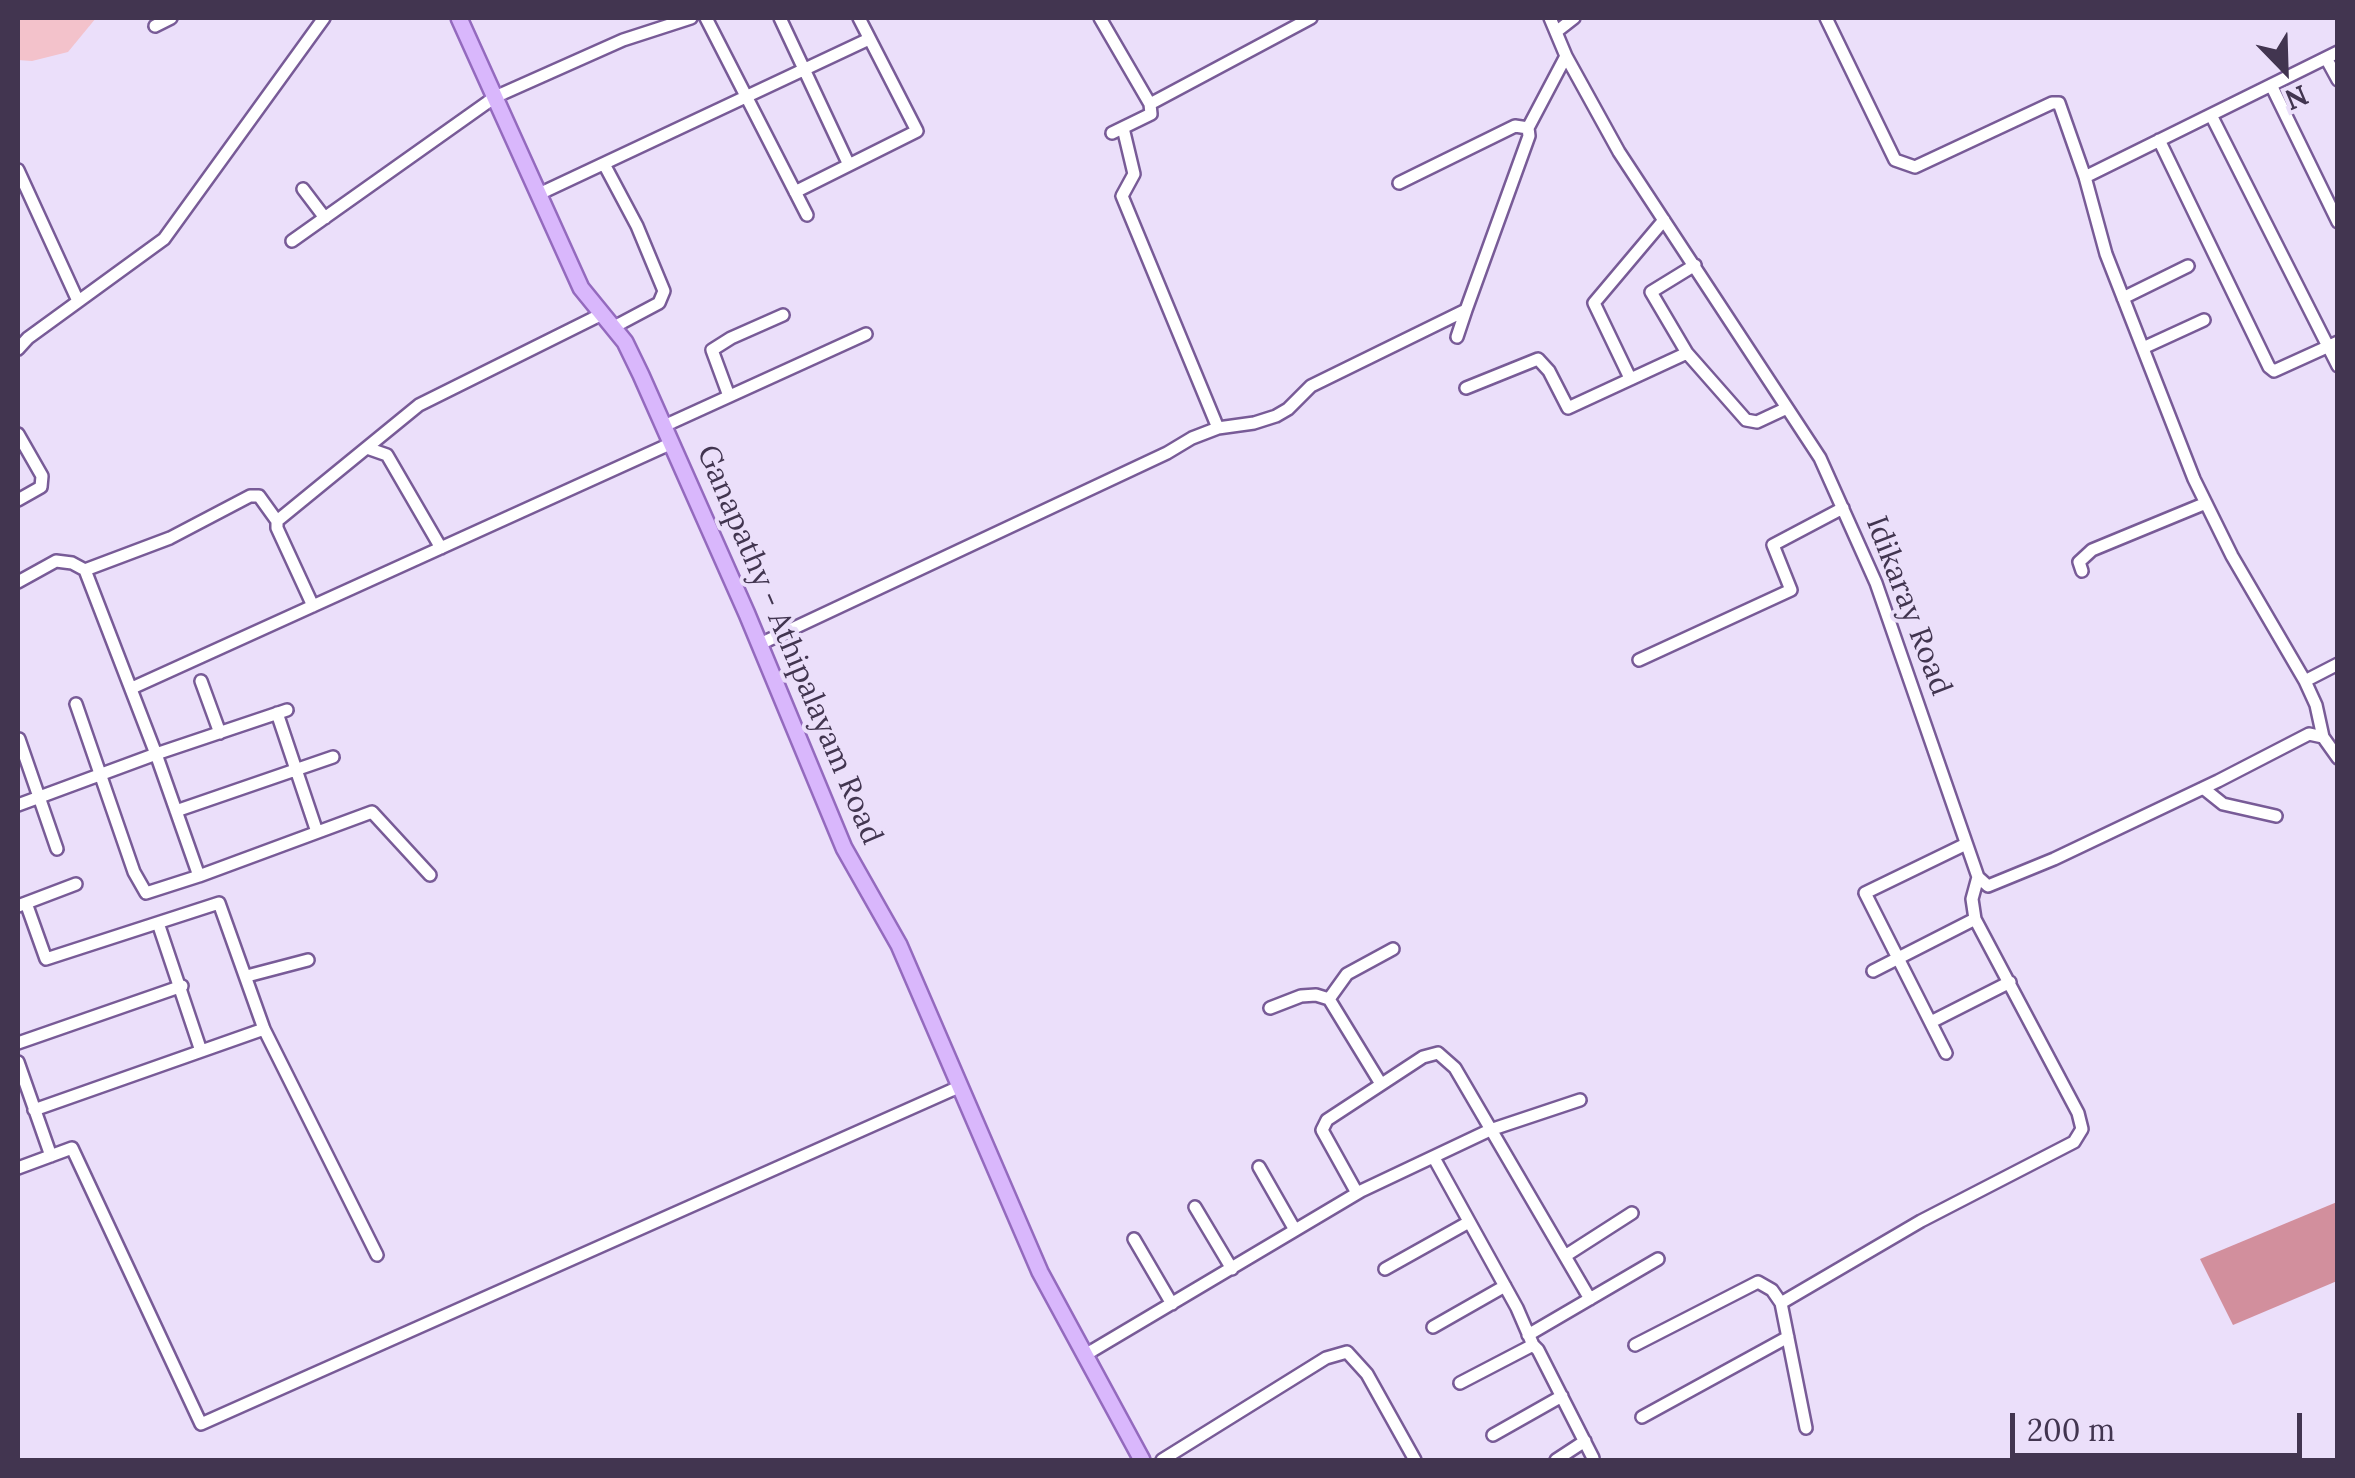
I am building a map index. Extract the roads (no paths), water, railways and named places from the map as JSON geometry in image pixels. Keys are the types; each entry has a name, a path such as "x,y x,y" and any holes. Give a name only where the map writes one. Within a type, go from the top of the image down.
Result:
{"main road":[{"name":"Ganapathy - Athipalayam Road","path":"466,20 494,98 581,288 625,342 672,443 844,848 899,945 1040,1272 1142,1460"}],"street":[{"path":"155,26 171,18"},
{"path":"18,349 164,239 178,224 189,203 324,18"},
{"path":"292,242 494,98 624,40 691,18"},
{"path":"706,18 808,216"},
{"path":"780,18 850,164"},
{"path":"795,192 916,131 858,18"},
{"path":"1100,18 1150,104 1151,114 1117,131 1134,176 1122,196 1218,428"},
{"path":"1150,104 1311,18"},
{"name":"Idikaray Road","path":"1550,18 1566,56 1619,152 1820,458 1876,583 1978,877"},
{"path":"1556,32 1574,18"},
{"path":"1826,18 1896,160 1915,167 2059,103 2106,254 2206,502 2232,556 2305,682 2316,704 2323,737 2338,758"},
{"path":"539,194 869,38"},
{"path":"2085,177 2332,55 2338,80"},
{"path":"1457,336 1529,136 1528,128 1566,56"},
{"path":"2271,85 2338,222"},
{"path":"2211,115 2332,344 2338,366"},
{"path":"1399,183 1515,126 1528,128"},
{"path":"2159,140 2270,367 2274,371 2332,344"},
{"path":"604,164 638,226 664,291 659,302 612,328"},
{"path":"18,170 78,302"},
{"path":"304,189 325,218"},
{"path":"1630,378 1594,303 1664,220"},
{"path":"1695,265 1651,292 1687,353 1746,420 1757,422 1787,408"},
{"path":"2124,298 2188,266"},
{"path":"760,644 1218,428 1254,424 1276,416 1310,386 1466,310"},
{"path":"277,521 419,405 600,315"},
{"path":"729,396 712,350 783,315"},
{"path":"2143,348 2204,320"},
{"path":"664,426 866,334"},
{"path":"1466,388 1538,359 1549,371 1568,408 1687,353"},
{"path":"18,434 42,476 40,487 18,500"},
{"path":"132,688 672,443"},
{"path":"367,448 386,455 442,548"},
{"path":"85,570 170,538 250,496 259,496 277,521 314,606"},
{"path":"2082,571 2079,562 2092,550 2206,502"},
{"path":"1639,660 1791,590 1773,545 1844,508"},
{"path":"18,582 56,561 85,570 199,876"},
{"path":"2305,682 2338,664"},
{"path":"201,681 220,733"},
{"path":"76,704 134,872 146,894 372,812 430,874"},
{"path":"18,804 282,712 317,832"},
{"path":"1781,1303 1921,1221 2074,1142 2082,1129 2078,1113 1976,919 1972,899 1978,877 1988,886 2203,788 2309,734 2323,737"},
{"path":"19,740 57,849"},
{"path":"176,812 334,757"},
{"path":"2203,788 2223,804 2276,816"},
{"path":"1946,1053 1865,893 1966,844"},
{"path":"76,884 22,904 46,959 219,903 264,1028 376,1256"},
{"path":"1874,971 1976,919"},
{"path":"158,922 201,1051"},
{"path":"1329,999 1347,974 1392,949"},
{"path":"247,976 308,960"},
{"path":"1931,1022 2010,982"},
{"path":"18,1042 182,986"},
{"path":"1270,1008 1301,996 1316,994 1329,999 1381,1084"},
{"path":"34,1110 264,1028"},
{"path":"1357,1192 1322,1130 1335,1113 1423,1057 1438,1052 1456,1068 1590,1299"},
{"path":"18,1062 50,1156"},
{"path":"18,1168 72,1148 202,1424 960,1086"},
{"path":"1085,1355 1357,1192 1490,1130 1580,1100"},
{"path":"1434,1158 1594,1458"},
{"path":"1259,1167 1294,1230"},
{"path":"1195,1206 1232,1269"},
{"path":"1565,1256 1632,1213"},
{"path":"1385,1269 1469,1222"},
{"path":"1134,1239 1172,1304"},
{"path":"1460,1383 1658,1259"},
{"path":"1634,1345 1758,1282 1772,1290 1781,1303 1806,1428"},
{"path":"1434,1326 1505,1286"},
{"path":"1642,1417 1788,1338"},
{"path":"1162,1460 1326,1358 1347,1352 1367,1374 1415,1460"},
{"path":"1494,1436 1562,1396"},
{"path":"1556,1460 1585,1442"}]}
